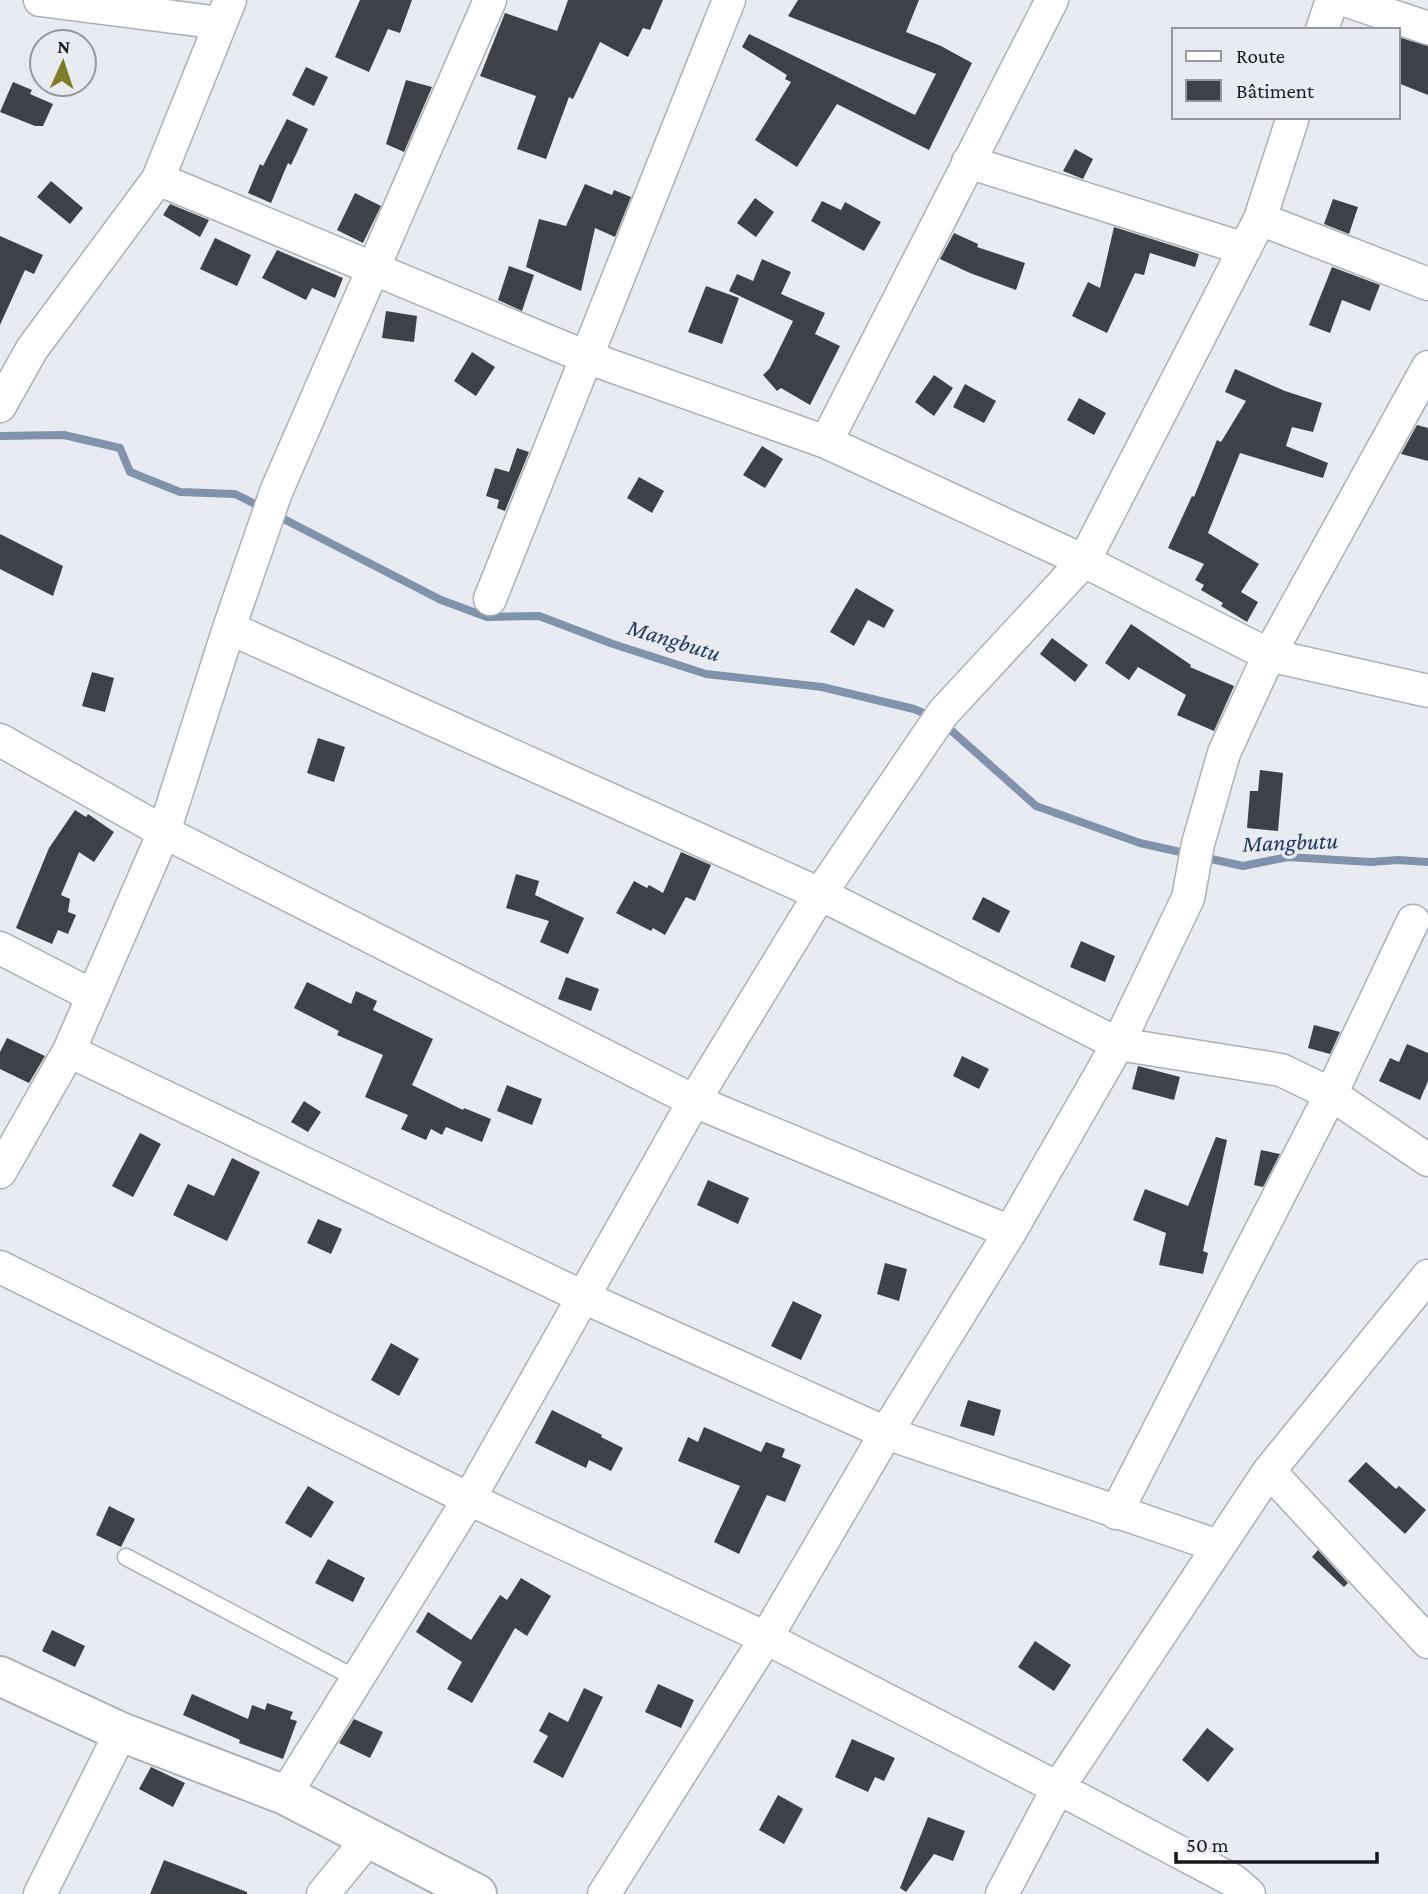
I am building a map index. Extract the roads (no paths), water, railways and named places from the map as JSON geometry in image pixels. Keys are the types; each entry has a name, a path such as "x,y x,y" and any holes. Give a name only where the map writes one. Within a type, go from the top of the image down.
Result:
{"street":[{"path":"0,406 32,349 158,179 225,12 40,0"},
{"path":"0,1172 69,1051 164,832 276,492 490,0"},
{"path":"490,599 729,0"},
{"path":"826,442 1052,0"},
{"path":"1323,28 1332,0"},
{"path":"1345,0 1428,28"},
{"path":"285,1795 469,1499 694,1101 820,894 943,713 1084,561 1260,219 1292,119"},
{"path":"968,162 1245,249"},
{"path":"158,179 586,357 826,442 1084,561 1269,655 1428,691"},
{"path":"1260,219 1428,284"},
{"path":"604,1894 766,1639 886,1433 1010,1231 1118,1044 1188,898 1196,854 1224,752 1269,655 1428,367"},
{"path":"229,628 820,894 1118,1044 1282,1070 1331,1094 1428,1160"},
{"path":"0,740 164,832 694,1101 1010,1231"},
{"path":"1116,1513 1331,1094 1413,921"},
{"path":"0,947 93,996"},
{"path":"69,1051 583,1297 886,1433 1218,1546"},
{"path":"0,1267 469,1499 766,1639 1058,1788 1234,1881 1249,1894"},
{"path":"1002,1894 1058,1788 1269,1471 1428,1276"},
{"path":"1269,1471 1428,1642"},
{"path":"0,1676 121,1732 285,1795 477,1894"},
{"path":"40,1894 121,1732"},
{"path":"323,1894 369,1838"}],"lane":[{"path":"126,1557 357,1679"}],"waterway":[{"name":"Mangbutu","path":"0,436 64,435 120,448 130,472 180,492 235,494 263,508"},
{"name":"Mangbutu","path":"274,514 441,600 487,617 539,616 613,644 706,674 822,687 914,709 933,717"},
{"name":"Mangbutu","path":"944,724 1036,806 1140,843 1189,854"},
{"name":"Mangbutu","path":"1202,857 1243,866 1288,857 1428,862"}]}
